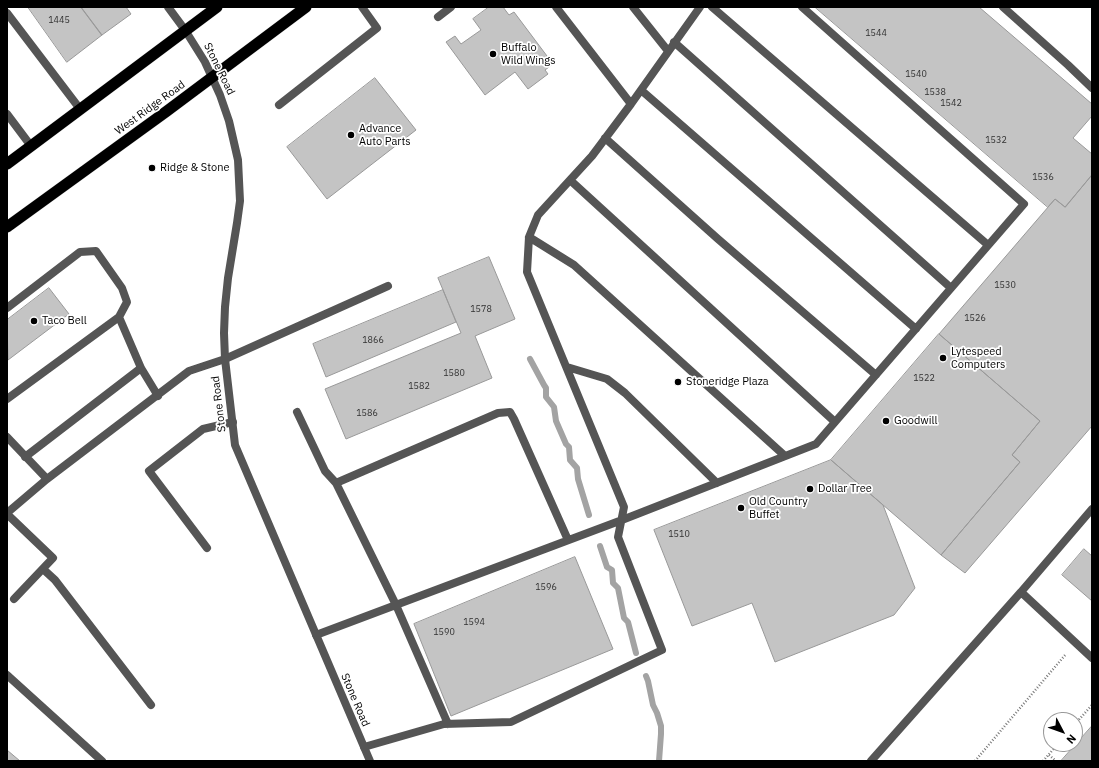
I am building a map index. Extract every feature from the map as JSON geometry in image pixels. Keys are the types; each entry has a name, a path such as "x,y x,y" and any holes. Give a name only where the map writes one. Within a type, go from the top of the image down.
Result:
{"highway":[{"path":"7,164 217,7"},
{"name":"West Ridge Road","path":"7,227 213,78 306,7"}],"street":[{"name":"Stone Road","path":"168,7 185,30 213,78 231,127 238,160 240,201 238,223 228,278 224,333 225,359 235,445 370,761"},
{"path":"279,105 377,28 362,7"},
{"path":"438,17 451,7"},
{"path":"556,7 631,104"},
{"path":"633,7 668,51"},
{"path":"364,747 444,724 511,722 662,650 618,537 624,507 527,272 529,237 538,215 592,156 700,7"},
{"path":"712,7 988,245"},
{"path":"316,635 622,520 816,444 1024,204 802,7"},
{"path":"1003,7 1092,88"},
{"path":"7,13 80,110"},
{"path":"674,42 951,288"},
{"path":"641,90 916,329"},
{"path":"7,114 31,146"},
{"path":"605,138 718,239 876,375"},
{"path":"570,180 835,422"},
{"path":"529,237 574,265 785,456"},
{"path":"7,308 80,252 96,251 122,288 127,302 119,317 7,399"},
{"path":"14,599 53,558 7,514 47,479 189,371 225,359 388,286"},
{"path":"119,317 141,368 158,396"},
{"path":"567,367 607,379 625,394 718,483"},
{"path":"25,457 141,368"},
{"path":"297,412 325,471 336,483 396,605 448,724"},
{"path":"336,483 498,412 510,412 568,540"},
{"path":"207,548 149,471 203,429 233,422"},
{"path":"7,438 47,479"},
{"path":"871,761 1021,592 1092,509"},
{"path":"43,569 55,580 151,706"},
{"path":"1021,592 1092,658"},
{"path":"7,674 102,761"}],"path":[{"path":"974,761 1066,654"},
{"path":"1083,715 1092,705"},
{"path":"1044,761 1051,752"},
{"path":"1049,755 1056,761"}],"building":[{"path":"28,7 81,7 102,35 67,62"},
{"path":"81,7 126,7 131,14 102,35"},
{"path":"489,7 503,7 509,15 514,12 553,64 545,70 548,74 528,89 515,72 485,95 446,42 455,36 461,44 481,30 473,19"},
{"path":"815,7 979,7 1092,104 1092,116 1073,138 1092,154 1092,175 1065,207 1055,199 1048,207"},
{"path":"375,78 416,130 327,199 287,147"},
{"path":"1092,175 1092,426 965,573 941,555 1020,462 1012,455 1040,421 939,334 1055,199 1065,207"},
{"path":"489,257 515,319 475,336 492,378 346,439 325,389 461,333 438,278"},
{"path":"49,288 69,314 8,360 7,320"},
{"path":"443,290 456,322 326,377 313,344"},
{"path":"939,334 1040,421 1012,455 1020,462 941,555 831,460"},
{"path":"831,460 883,505 915,588 894,615 775,662 752,603 692,626 654,530"},
{"path":"1084,549 1092,556 1092,601 1062,575"},
{"path":"575,557 613,649 451,716 414,624"},
{"path":"1092,726 1092,761 1061,761 1069,752 1083,752 1083,736"},
{"path":"7,750 20,761 7,761"}],"waterway":[{"path":"530,359 546,388 546,397 554,407 556,421 566,444 569,447 570,460 577,468 578,479 589,515"},
{"path":"600,546 607,567 612,570 613,583 618,588 624,618 628,622 636,653"},
{"path":"646,676 653,705 661,726 659,761"}],"place":[{"name":"Buffalo Wild Wings","path":"493,54"},
{"name":"Advance Auto Parts","path":"351,135"},
{"name":"Ridge & Stone","path":"152,168"},
{"name":"Taco Bell","path":"34,321"},
{"name":"Lytespeed Computers","path":"943,358"},
{"name":"Stoneridge Plaza","path":"678,382"},
{"name":"Goodwill","path":"886,421"},
{"name":"Dollar Tree","path":"810,489"},
{"name":"Old Country Buffet","path":"741,508"}]}
